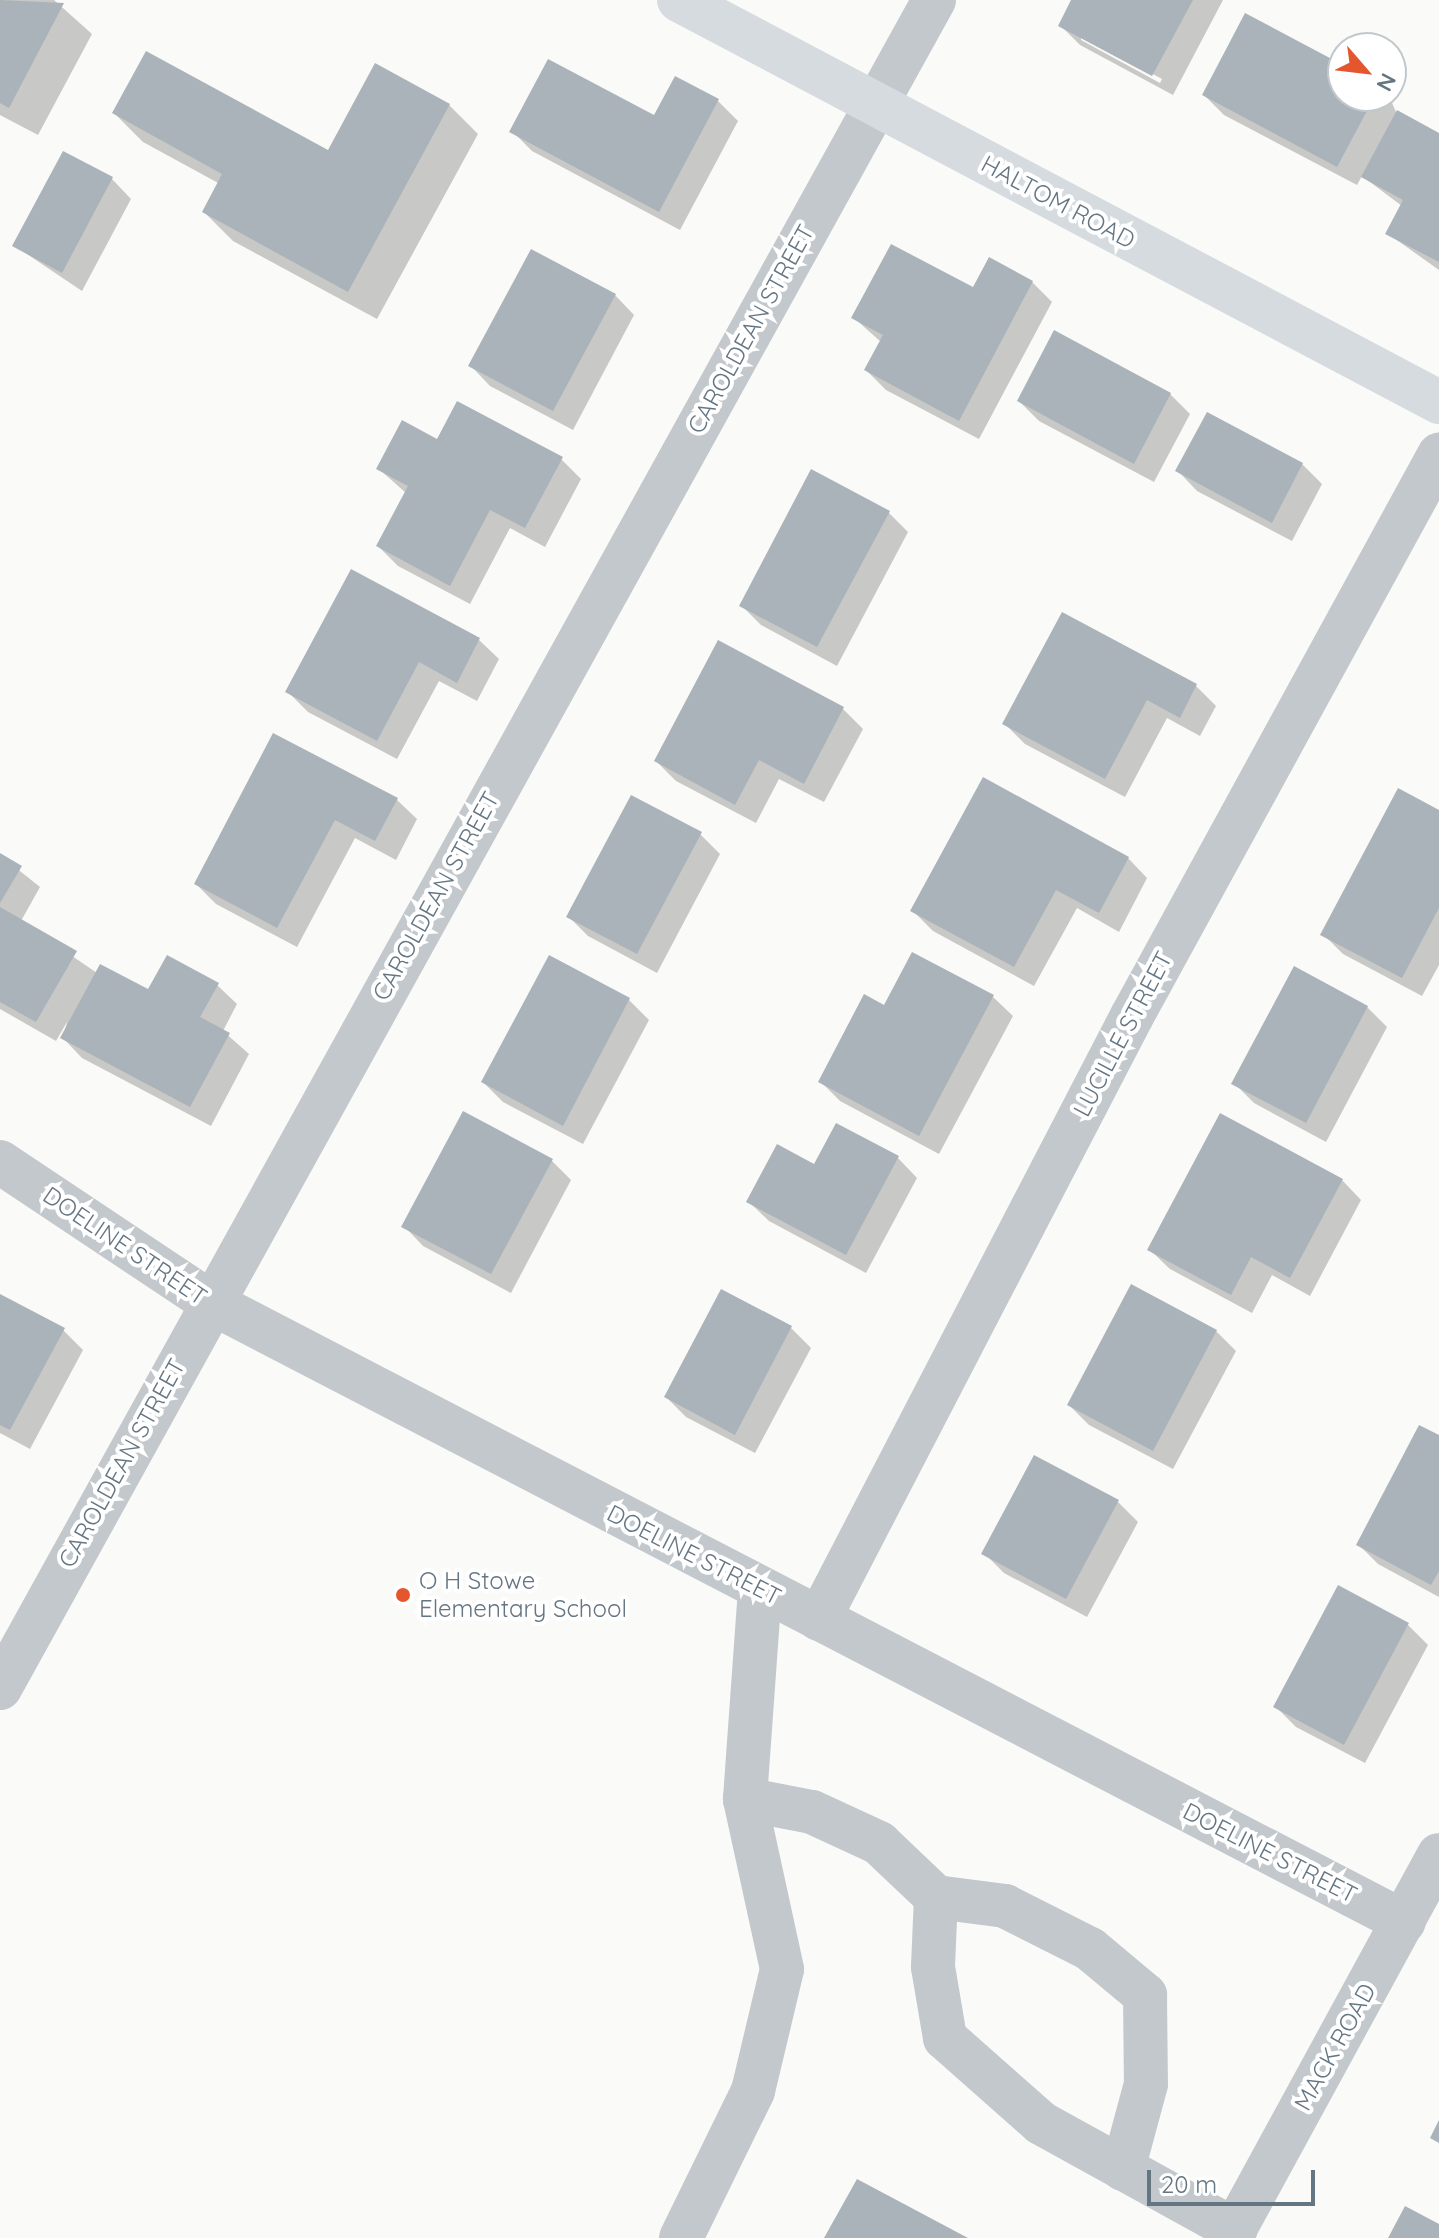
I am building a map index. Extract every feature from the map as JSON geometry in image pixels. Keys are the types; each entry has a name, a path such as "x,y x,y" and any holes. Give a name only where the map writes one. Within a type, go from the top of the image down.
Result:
{"main road":[{"name":"HALTOM ROAD","path":"679,0 1439,402"}],"street":[{"name":"CAROLDEAN STREET","path":"0,1688 210,1302 934,0"},
{"name":"LUCILLE STREET","path":"819,1619 1132,1016 1439,455"},
{"name":"DOELINE STREET","path":"0,1162 210,1302 1404,1922"},
{"path":"681,2238 753,2091 782,1969 745,1799 760,1589"},
{"path":"745,1799 812,1812 879,1843 936,1897 1005,1906 1090,1949 1145,1995 1146,2084 1123,2169"},
{"name":"MACK ROAD","path":"1232,2234 1439,1855"},
{"path":"936,1897 933,1967 945,2038 1041,2123 1232,2234"}],"building":[{"path":"0,0 64,3 9,108 0,103"},
{"path":"1071,0 1193,0 1152,76 1058,26"},
{"path":"1245,13 1327,57 1327,112 1366,112 1337,167 1202,95"},
{"path":"146,51 328,150 375,63 450,104 348,292 202,212 222,174 112,113"},
{"path":"548,59 654,115 675,76 719,99 659,212 509,132"},
{"path":"1396,112 1439,133 1439,262 1385,234 1403,200 1361,177"},
{"path":"63,151 113,177 62,273 12,246"},
{"path":"891,244 973,287 989,257 1033,281 959,421 864,370 883,335 851,318"},
{"path":"531,249 616,294 553,411 468,366"},
{"path":"1054,330 1171,393 1134,464 1017,401"},
{"path":"457,401 563,457 525,528 490,510 450,586 376,546 408,486 376,469 402,420 437,439"},
{"path":"1207,412 1303,463 1272,523 1175,471"},
{"path":"811,469 890,511 817,647 739,606"},
{"path":"351,569 480,638 457,683 419,662 377,741 285,692"},
{"path":"1062,612 1197,684 1180,718 1147,700 1105,779 1002,724"},
{"path":"718,640 844,707 804,784 759,760 735,805 654,761"},
{"path":"273,733 398,798 375,841 335,820 277,928 194,884"},
{"path":"983,777 1129,857 1099,913 1056,890 1014,967 910,911"},
{"path":"1398,788 1439,810 1439,908 1402,978 1320,935"},
{"path":"631,795 702,832 637,954 566,917"},
{"path":"0,853 22,866 0,903"},
{"path":"0,907 77,951 36,1022 0,1002"},
{"path":"912,952 994,995 919,1136 818,1082 864,994 884,1005"},
{"path":"167,955 219,983 200,1017 230,1033 190,1107 60,1038 100,964 148,989"},
{"path":"549,955 630,998 563,1126 481,1082"},
{"path":"1294,966 1368,1006 1306,1123 1231,1084"},
{"path":"463,1111 553,1159 491,1274 401,1227"},
{"path":"1220,1113 1343,1179 1290,1278 1251,1257 1231,1295 1147,1250"},
{"path":"836,1123 899,1156 846,1255 746,1202 777,1144 814,1164"},
{"path":"1131,1284 1217,1330 1153,1451 1067,1405"},
{"path":"721,1289 792,1326 735,1435 664,1397"},
{"path":"0,1294 65,1328 10,1430 0,1425"},
{"path":"1419,1425 1439,1435 1439,1571 1431,1585 1356,1545"},
{"path":"1034,1455 1119,1500 1066,1599 981,1554"},
{"path":"1338,1585 1409,1623 1344,1745 1273,1707"},
{"path":"1439,2120 1439,2143 1430,2138"},
{"path":"857,2179 968,2238 824,2238"},
{"path":"1405,2206 1439,2224 1439,2238 1388,2238"}],"place":[{"name":"O H Stowe Elementary School","path":"403,1595"}]}
